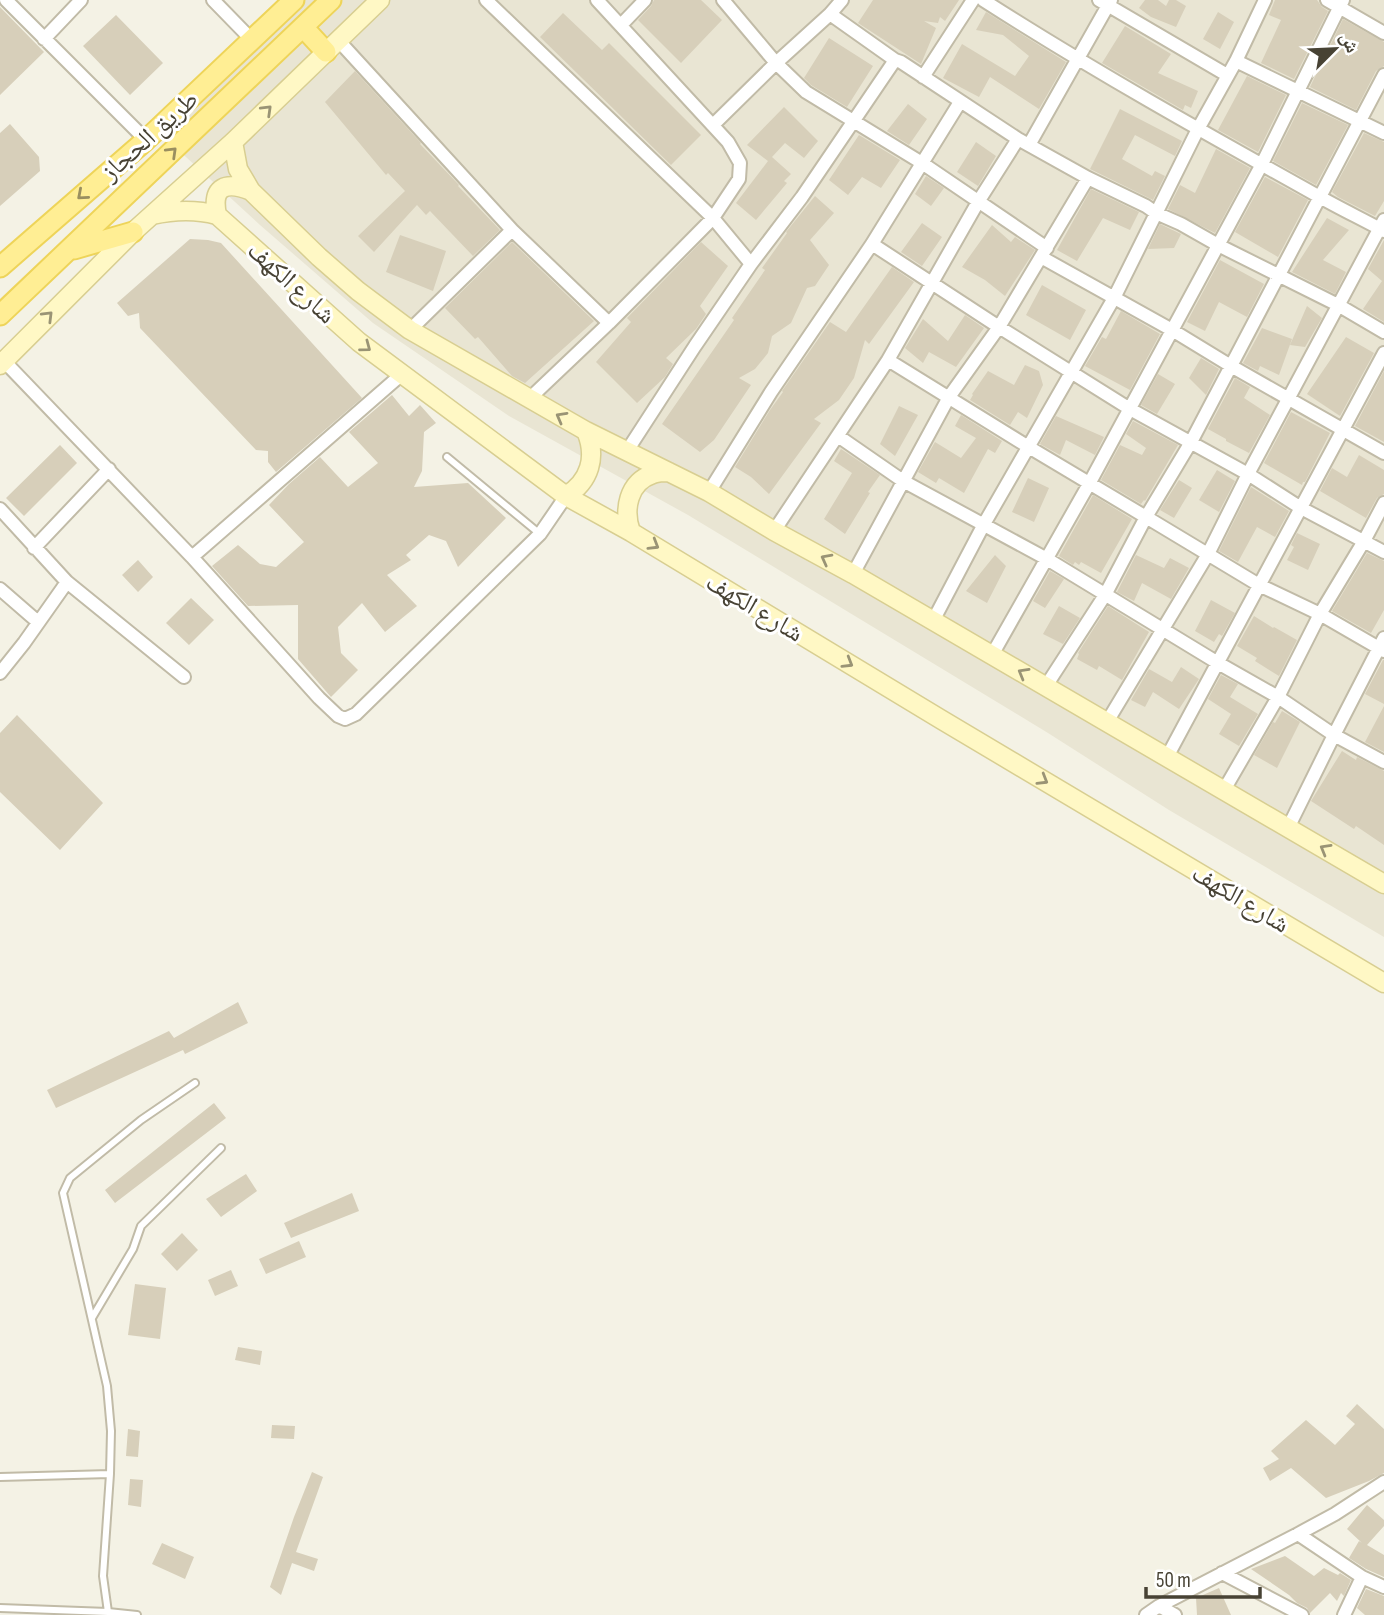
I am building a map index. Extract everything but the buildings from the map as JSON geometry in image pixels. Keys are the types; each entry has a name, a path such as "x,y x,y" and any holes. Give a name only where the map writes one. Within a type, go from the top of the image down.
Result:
{"main road":[{"name":"طريق الحجاز","path":"0,267 146,139 294,0"},
{"name":"طريق الحجاز","path":"0,316 331,0"},
{"path":"2,363 133,232 233,142 380,0"},
{"path":"303,27 332,46"},
{"name":"شارع الكهف","path":"233,142 238,169 251,191 319,257 358,291 410,330 586,431 709,492 1384,884"},
{"path":"152,215 192,211 217,215 215,201 220,190 236,185 251,191"},
{"name":"شارع الكهف","path":"217,215 359,342 566,496 631,531 930,713 1384,983"},
{"path":"69,250 133,232"},
{"path":"566,496 575,490 588,473 591,463 590,441 586,431"},
{"path":"631,531 627,506 634,489 654,473 669,472"}],"street":[{"path":"6,0 146,139"},
{"path":"44,39 81,0"},
{"path":"213,0 252,40"},
{"path":"486,0 713,218 751,264"},
{"path":"529,399 713,218 739,179 740,163 728,142 597,0"},
{"path":"621,24 645,0"},
{"path":"723,0 776,63 806,92 922,163 1044,252 1114,298 1384,453"},
{"path":"713,125 842,0"},
{"path":"923,77 973,0"},
{"path":"983,0 1198,129 1320,197 1382,226 1248,474 1208,554 1107,722"},
{"path":"933,621 1027,446 1114,298 1265,0"},
{"path":"1327,0 1341,3 1384,33"},
{"path":"774,531 888,359 978,202 1024,142 1079,59 1106,2 1227,75"},
{"path":"992,655 1090,484 1262,164 1341,3"},
{"path":"830,14 895,60 1024,142 1217,245 1338,305 1384,332"},
{"path":"332,46 512,230 609,323"},
{"path":"627,451 751,264 802,197 895,60"},
{"path":"1236,61 1384,133"},
{"path":"1046,686 1105,595 1146,517 1191,442 1384,75"},
{"path":"709,492 771,392 872,244 960,102"},
{"path":"853,574 949,397 999,327 1088,178"},
{"path":"410,330 512,230"},
{"path":"872,244 1130,409 1248,474 1301,508 1384,552"},
{"path":"1167,757 1384,353"},
{"path":"888,359 1259,585 1382,646 1288,828"},
{"path":"2,363 192,556 318,698 345,719 356,714 540,534 566,496"},
{"path":"192,556 402,373"},
{"path":"838,436 903,481 1047,559 1161,630 1278,697 1334,735 1384,762"},
{"path":"34,548 109,470"},
{"path":"1224,790 1384,503"},
{"path":"0,509 67,582 184,677"},
{"path":"0,673 67,582"},
{"path":"0,589 38,622"},
{"path":"1146,1615 1378,1493 1384,1482"},
{"path":"1297,1534 1362,1577 1384,1587"},
{"path":"1222,1573 1302,1615"},
{"path":"1344,1615 1362,1577"},
{"path":"1159,1606 1175,1615"}],"lane":[{"path":"447,457 540,534"},
{"path":"108,1612 103,1576 111,1431 107,1386 63,1193 70,1178 141,1121 195,1083"},
{"path":"92,1318 133,1249 141,1226 222,1148"},
{"path":"0,1477 110,1474"},
{"path":"0,1608 137,1615"}],"shaded area":[{"path":"304,0 1384,0 1384,937 1169,810 1048,733 688,515 509,416 373,323 260,225 162,135"}]}
